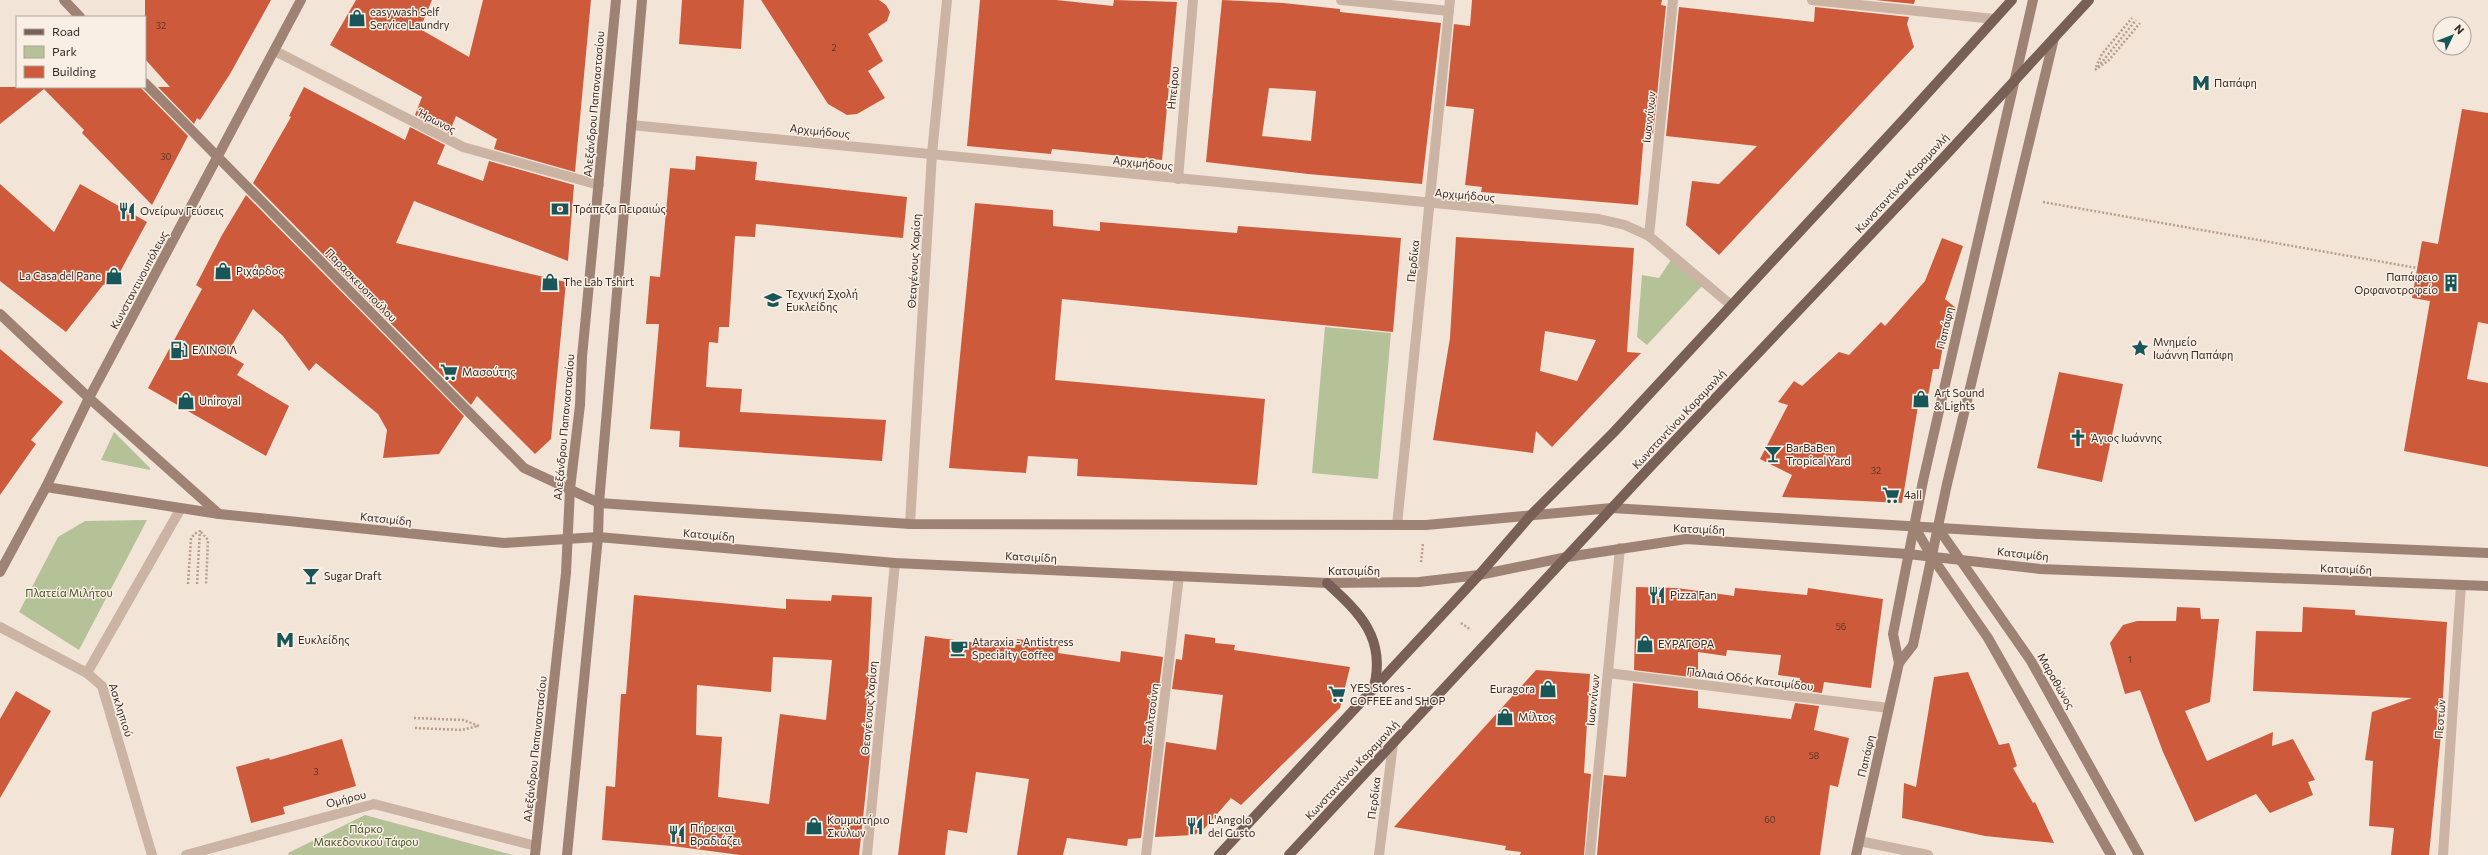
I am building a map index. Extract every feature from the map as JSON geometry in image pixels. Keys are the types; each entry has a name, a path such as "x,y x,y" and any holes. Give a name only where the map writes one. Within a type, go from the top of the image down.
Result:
{"main road":[{"path":"64,0 79,16"},
{"name":"Κωνσταντινουπόλεως","path":"0,572 46,487 89,398 219,158 302,0"},
{"name":"Αλεξάνδρου Παπαναστασίου","path":"536,850 566,573 566,540 570,489 576,445 582,357 616,0"},
{"path":"567,855 598,537 599,503 642,0"},
{"path":"1219,855 1479,575 1531,515 1614,432 1905,118 2012,0"},
{"name":"Παπάφη","path":"1856,855 1899,663 1893,634 1908,554 1987,198 2017,78 2033,0"},
{"name":"Κωνσταντίνου Καραμανλή","path":"1289,855 1567,556 2017,78 2088,0"},
{"name":"Παπάφη","path":"1899,663 1913,645 1938,528 2054,38"},
{"name":"Παρασκευοπούλου","path":"146,83 524,468 570,489"},
{"path":"0,314 89,398 219,514"},
{"name":"Κατσιμίδη","path":"46,487 219,514 504,543 598,537 895,563 1327,583 1419,582 1479,575 1567,556 1686,539 1908,554 2040,569 2488,586"},
{"name":"Κατσιμίδη","path":"570,489 599,503 910,524 1426,525 1612,508 2038,534 2488,553"},
{"path":"1914,526 1932,557 1988,638 2110,855"},
{"name":"Μαραθώνος","path":"1938,528 2031,661 2139,855"},
{"path":"1327,583 1354,609 1369,630 1377,655 1377,670 1373,689"}],"street":[{"name":"Θεαγένους Χαρίση","path":"910,524 932,154 947,0"},
{"name":"Ηπείρου","path":"1178,178 1192,0"},
{"path":"1341,0 1449,11"},
{"name":"Περδίκα","path":"1397,525 1431,204 1450,0"},
{"name":"Ιωαννίνων","path":"1649,236 1672,0"},
{"path":"1812,0 1994,19"},
{"name":"Ήρωνος","path":"275,51 463,148 599,185"},
{"name":"Αρχιμήδους","path":"631,125 1431,204 1599,219 1625,225 1649,236 1731,305"},
{"path":"87,673 181,508"},
{"name":"Ιωαννίνων","path":"1590,855 1620,548"},
{"name":"Θεαγένους Χαρίση","path":"867,855 895,563"},
{"name":"Σκαλτσούνη","path":"1146,855 1179,576"},
{"name":"Πεστών","path":"2443,855 2461,585"},
{"name":"Ασκληπιού","path":"0,626 87,673 102,686 152,855"},
{"name":"Παλαιά Οδός Κατσιμίδου","path":"1608,673 1889,708"},
{"name":"Περδίκα","path":"1379,855 1392,744"},
{"name":"Ομήρου","path":"186,855 374,804 536,850"},
{"path":"1859,841 1928,855"}],"path":[{"path":"2095,70 2102,54 2132,18"},
{"path":"2095,70 2136,20"},
{"path":"2095,70 2109,60 2140,23"},
{"path":"2043,202 2417,268"},
{"path":"188,584 191,538 200,530"},
{"path":"197,584 200,530"},
{"path":"200,530 208,540 206,585"},
{"path":"1445,612 1488,642"},
{"path":"414,718 463,720 479,726 462,730 415,728"}],"green space":[{"path":"1671,260 1702,286 1647,345 1637,337 1642,275 1659,278"},
{"path":"1325,327 1391,333 1378,479 1312,473"},
{"path":"114,432 150,468 150,470 101,460"},
{"name":"Πλατεία Μιλήτου","path":"147,520 79,650 19,612 58,537 85,521"},
{"name":"Πάρκο Μακεδονικού Τάφου","path":"365,815 513,855 289,855 288,853"}],"building":[{"path":"145,0 271,0 230,74 200,120 197,118 194,124 158,87 170,87 146,60"},
{"path":"356,0 432,0 420,29 469,57 483,0 591,0 575,172 494,149 497,139 456,116 449,133 415,115 422,97 330,45"},
{"path":"682,0 744,0 741,49 679,44"},
{"path":"761,0 879,0 886,5 890,12 887,21 868,34 883,61 868,71 885,98 857,114 847,115 828,104"},
{"path":"980,0 1056,0 1113,6 1114,0 1177,2 1162,160 1052,149 1051,154 967,146"},
{"path":"1222,0 1283,3 1340,9 1340,12 1441,23 1422,184 1308,174 1206,162","holes":["1269,88 1316,91 1311,141 1262,136"]},
{"path":"1472,0 1662,0 1661,5 1666,6 1653,135 1644,134 1638,205 1481,192 1482,187 1465,185 1474,109 1446,106 1454,24 1470,26"},
{"path":"1875,0 1915,0 1914,4"},
{"path":"1679,7 1814,22 1815,7 1909,17 1907,24 1914,47 1719,255 1686,225 1692,181 1719,184 1757,146 1666,136"},
{"path":"0,87 141,88 188,136 152,205 82,133 84,130 44,89 0,124"},
{"path":"304,87 405,140 410,127 445,145 437,164 483,181 489,161 574,185 568,261 414,201 396,243 566,282 551,439 535,454 477,396 471,405 253,183 291,117 289,116"},
{"name":"Παπάφειο Ορφανοτροφείο","path":"2462,109 2488,113 2488,324 2478,322 2467,379 2488,383 2488,467 2404,451 2430,301 2412,298 2422,241 2438,244"},
{"path":"696,156 757,162 755,180 907,197 903,238 756,224 755,237 735,236 729,327 719,327 718,343 709,342 706,387 742,389 740,412 886,420 882,461 679,447 680,431 650,429 659,324 646,324 650,276 660,277 670,168 695,170"},
{"path":"0,184 54,232 80,184 147,222 114,283 103,285 66,332 0,281"},
{"path":"246,195 464,416 439,454 383,458 387,430 378,414 316,363 309,371 283,336 253,309 227,354 244,364 237,375 289,406 266,456 148,388 202,289 196,285 222,235"},
{"path":"975,203 1053,210 1053,226 1100,231 1100,222 1237,233 1238,226 1401,238 1393,332 1062,299 1055,380 1265,399 1257,485 1077,476 1078,459 1028,456 1026,473 949,468"},
{"path":"1456,237 1634,248 1627,352 1641,353 1552,447 1536,431 1533,453 1433,440 1450,338","holes":["1545,331 1596,340 1577,381 1540,371"]},
{"path":"1942,238 1963,246 1945,299 1956,308 1943,345 1939,369 1933,369 1926,407 1918,406 1902,503 1782,497 1792,475 1760,459 1788,405 1778,402 1794,381 1802,386 1839,352 1849,355 1881,322 1885,326 1925,281"},
{"path":"0,349 63,402 31,440 36,444 0,495"},
{"name":"Άγιος Ιωάννης","path":"2059,372 2123,384 2102,482 2037,468"},
{"path":"1636,587 1677,588 1734,596 1735,588 1807,595 1808,588 1883,599 1871,688 1824,682 1822,693 1798,690 1800,678 1778,675 1781,655 1727,650 1726,656 1698,652 1698,678 1634,670"},
{"path":"634,595 786,609 786,599 831,601 832,595 872,597 868,677 871,678 866,726 869,727 866,752 870,753 859,855 740,855 672,846 602,840 606,786 615,787 621,694 626,694","holes":["773,657 832,660 826,720 780,714 769,804 718,797 722,737 696,735 697,685 771,692"]},
{"path":"2177,607 2200,608 2201,619 2219,619 2210,702 2185,711 2207,761 2273,732 2272,746 2293,739 2315,780 2308,782 2313,795 2270,813 2256,794 2195,822 2163,752 2140,690 2125,694 2110,643 2123,625 2137,621 2176,621"},
{"path":"2303,607 2355,610 2355,615 2447,622 2441,734 2429,855 2391,855 2394,828 2369,826 2373,761 2365,760 2372,712 2412,698 2253,691 2256,631 2302,632"},
{"path":"1185,634 1215,638 1215,643 1235,645 1234,650 1350,667 1340,708 1241,805 1231,798 1204,829 1194,835 1155,837 1166,742 1216,750 1223,695 1172,689 1176,659 1182,660"},
{"path":"925,636 1015,648 1017,639 1059,645 1058,653 1120,662 1121,651 1163,657 1159,687 1155,687 1148,739 1153,740 1141,838 1128,839 1127,846 1067,838 1063,855 1017,855 1029,779 976,772 967,833 948,830 945,855 898,855"},
{"path":"1536,670 1590,674 1584,773 1591,774 1584,855 1520,855 1521,852 1505,850 1506,846 1394,827"},
{"path":"1968,672 1999,745 2009,743 2017,766 2013,768 2033,803 2035,802 2054,843 1985,836 1902,818 1904,783 1916,787 1934,677"},
{"path":"1633,683 1698,691 1698,708 1791,719 1795,703 1819,706 1814,730 1849,738 1838,787 1830,785 1820,855 1597,855 1604,775 1626,777"},
{"path":"16,691 51,711 0,798 0,719"},
{"path":"342,739 356,786 283,807 285,814 251,823 236,767 269,758 270,760"}],"place":[{"name":"easywash Self Service Laundry","path":"357,18"},
{"name":"Παπάφη","path":"2201,83"},
{"name":"Τράπεζα Πειραιώς","path":"560,209"},
{"name":"Ονείρων Γεύσεις","path":"127,211"},
{"name":"Ριχάρδος","path":"223,271"},
{"name":"La Casa del Pane","path":"114,276"},
{"name":"The Lab Tshirt","path":"550,282"},
{"name":"Παπάφειο Ορφανοτροφείο","path":"2451,283"},
{"name":"Τεχνική Σχολή Ευκλείδης","path":"773,300"},
{"name":"Μνημείο Ιωάννη Παπάφη","path":"2140,348"},
{"name":"ΕΛΙΝΟΙΛ","path":"179,350"},
{"name":"Μασούτης","path":"449,372"},
{"name":"Art Sound & Lights","path":"1921,399"},
{"name":"Uniroyal","path":"186,401"},
{"name":"Άγιος Ιωάννης","path":"2078,438"},
{"name":"BarBaBen Tropical Yard","path":"1773,454"},
{"name":"4all","path":"1891,495"},
{"name":"Sugar Draft","path":"311,576"},
{"name":"Pizza Fan","path":"1657,595"},
{"name":"Ευκλείδης","path":"285,640"},
{"name":"ΕΥΡΑΓΟΡΑ","path":"1645,644"},
{"name":"Ataraxia - Antistress Specialty Coffee","path":"959,648"},
{"name":"Euragora","path":"1548,689"},
{"name":"YES Stores - COFFEE and SHOP","path":"1337,694"},
{"name":"Μίλτος","path":"1505,717"},
{"name":"Κομμωτήριο Σκύλων","path":"814,826"},
{"name":"L'Angolo del Gusto","path":"1195,826"},
{"name":"Πήρε και Βραδιάζει","path":"677,834"}]}
